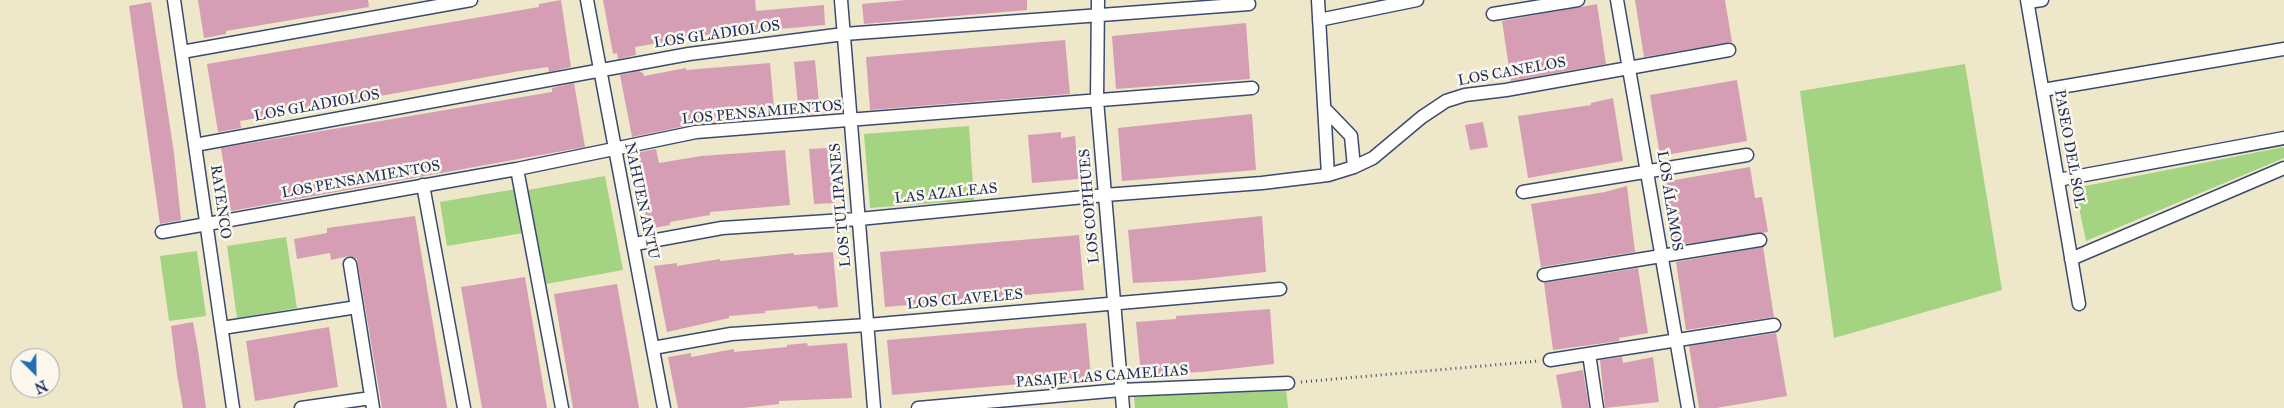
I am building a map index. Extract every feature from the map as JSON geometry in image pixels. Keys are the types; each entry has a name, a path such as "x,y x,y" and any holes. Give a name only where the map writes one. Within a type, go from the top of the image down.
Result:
{"street":[{"name":"RAYENCO","path":"174,0 233,408"},
{"path":"182,52 471,0"},
{"name":"NAHUEN ANTU","path":"587,0 613,149 635,244 664,408"},
{"name":"LOS TULIPANES","path":"841,0 874,408"},
{"name":"LOS COPIHUES","path":"1098,0 1097,100 1123,408"},
{"path":"1318,0 1328,175"},
{"path":"1319,20 1417,0"},
{"path":"1493,14 1578,0"},
{"name":"LOS ÁLAMOS","path":"1617,0 1688,408"},
{"path":"2028,1 2042,0"},
{"name":"PASEO DEL SOL","path":"2028,1 2079,304"},
{"name":"LOS GLADIOLOS","path":"195,145 690,54 844,34 1248,4"},
{"path":"2043,90 2284,49"},
{"name":"LOS CANELOS","path":"1262,183 1328,175 1354,167 1373,158 1422,116 1446,101 1465,95 1506,90 1729,50"},
{"name":"LOS PENSAMIENTOS","path":"162,232 517,169 696,132 1252,88"},
{"path":"1325,109 1351,136 1354,167"},
{"path":"2058,180 2284,138"},
{"path":"1523,192 1747,155"},
{"path":"2071,259 2284,168"},
{"path":"517,169 562,408"},
{"name":"LAS AZALEAS","path":"635,244 722,228 859,219 1105,195 1262,183"},
{"path":"423,185 464,408"},
{"path":"1544,275 1760,240"},
{"path":"301,408 372,403 350,264"},
{"name":"LOS CLAVELES","path":"653,348 731,334 867,325 1280,289"},
{"path":"222,328 357,307"},
{"path":"1550,360 1774,325"},
{"path":"1589,354 1597,408"},
{"name":"PASAJE LAS CAMELIAS","path":"918,408 1122,390 1288,383"}],"path":[{"path":"1288,383 1550,360"}],"green space":[{"path":"1965,64 2002,290 1834,338 1800,91"},
{"path":"969,126 974,200 870,208 864,134"},
{"path":"2284,147 2284,158 2086,241 2075,188"},
{"path":"605,176 623,270 546,284 528,190"},
{"path":"516,189 523,233 447,246 440,202"},
{"path":"286,237 297,308 237,318 227,246"},
{"path":"197,251 206,316 169,321 160,256"},
{"path":"1286,388 1288,408 1135,408 1134,397"}],"building":[{"path":"198,0 368,0 369,7 226,31 226,34 204,38"},
{"path":"561,0 571,67 549,72 548,67 520,71 240,121 241,128 218,132 207,64 539,7 539,4"},
{"path":"603,0 755,0 756,11 824,5 825,25 675,38 676,40 635,47 636,55 618,59 617,53 613,54"},
{"path":"906,0 1027,0 1027,10 864,24 862,4"},
{"path":"1635,0 1725,0 1732,42 1644,57"},
{"path":"151,2 174,153 181,220 160,224 129,6"},
{"path":"1597,4 1606,64 1511,81 1502,21"},
{"path":"1246,23 1250,79 1116,89 1112,36"},
{"path":"1065,40 1070,94 870,110 866,57"},
{"path":"815,60 820,114 799,116 794,62"},
{"path":"770,63 775,118 695,124 632,137 620,75 639,71 644,76 686,68 686,70"},
{"path":"1737,80 1747,141 1660,156 1650,95"},
{"path":"574,83 585,147 231,211 221,148 552,92 552,88"},
{"path":"1613,98 1623,161 1528,178 1518,116 1591,105 1591,103"},
{"path":"1252,114 1256,170 1122,181 1118,128"},
{"path":"1483,122 1488,147 1470,150 1465,125"},
{"path":"1061,132 1061,138 1075,136 1079,179 1032,183 1028,135"},
{"path":"830,148 835,203 814,204 809,149"},
{"path":"656,149 659,163 701,156 785,150 790,205 710,212 710,215 670,222 670,225 648,229 635,153"},
{"path":"1750,167 1755,198 1762,197 1768,232 1673,246 1663,182"},
{"path":"1627,186 1635,252 1541,267 1531,204 1605,192"},
{"path":"415,216 447,408 382,408 357,259 349,256 331,260 330,253 297,259 294,239 327,233 327,228"},
{"path":"1262,216 1266,272 1194,280 1133,283 1128,230"},
{"path":"1079,235 1084,290 885,307 880,252"},
{"path":"1763,247 1774,317 1686,330 1676,262"},
{"path":"833,252 838,307 818,309 817,306 729,316 729,318 667,332 654,266 677,263 677,266 720,259 720,261 794,253 794,255"},
{"path":"1638,268 1648,333 1619,338 1619,341 1553,350 1544,283"},
{"path":"525,277 547,408 482,408 461,287"},
{"path":"617,284 639,408 573,408 554,294"},
{"path":"1270,309 1274,364 1202,372 1141,375 1136,322 1176,319 1176,316"},
{"path":"193,322 206,408 183,408 177,374 171,326"},
{"path":"1086,323 1091,378 892,395 887,340"},
{"path":"329,327 338,387 255,401 246,341"},
{"path":"1776,333 1787,396 1716,408 1699,408 1689,346"},
{"path":"807,343 808,346 847,343 852,398 779,401 779,404 743,408 678,408 668,357 691,353 691,357 734,349 734,352 787,347 787,345"},
{"path":"1622,357 1623,363 1653,357 1659,402 1605,408 1600,360"},
{"path":"1583,370 1589,408 1562,408 1556,375"}]}
